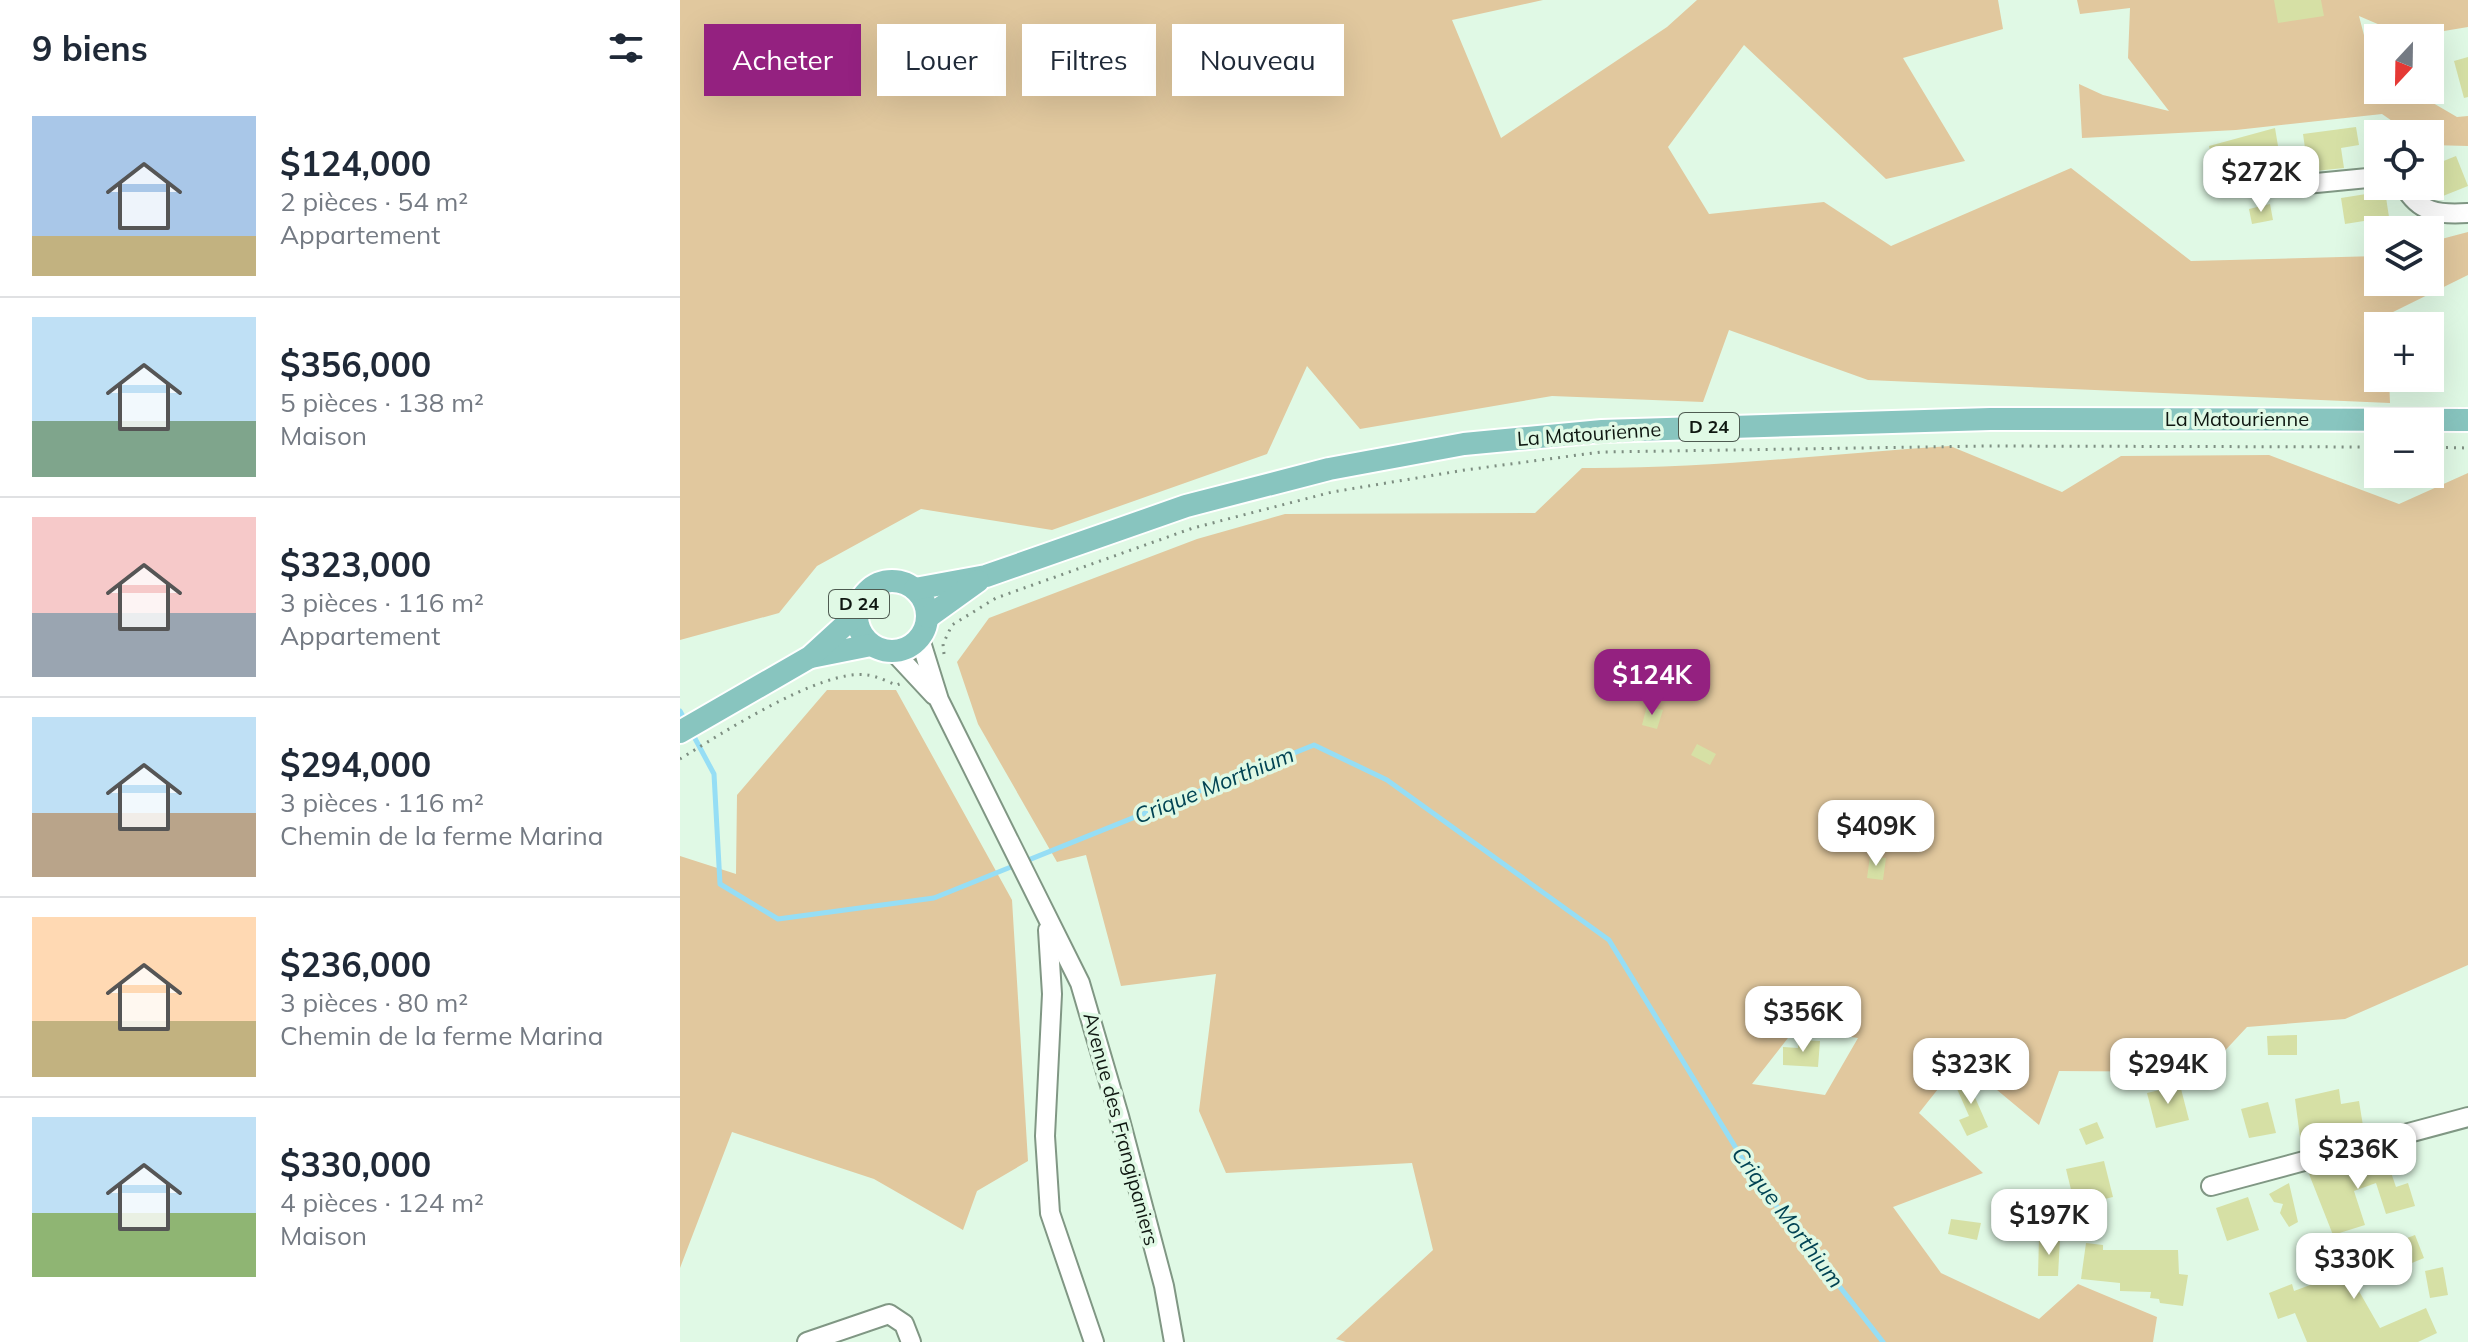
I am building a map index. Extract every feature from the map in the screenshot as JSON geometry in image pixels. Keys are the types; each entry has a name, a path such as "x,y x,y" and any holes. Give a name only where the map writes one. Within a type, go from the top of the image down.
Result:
{"main road":[{"name":"La Matourienne","path":"915,589 986,576 1186,506 1329,469 1464,444 1602,431 1990,419 2462,419"},
{"name":"La Matourienne","path":"928,617 986,576"},
{"name":"D 24","path":"871,645 858,626 857,614 865,593 873,586 895,581 915,589 927,607 928,617"},
{"name":"D 24","path":"690,726 810,657 857,614"},
{"path":"894,652 920,639 928,617"},
{"name":"D 24","path":"810,657 871,645 894,652"}],"street":[{"path":"2306,184 2364,178"},
{"path":"2411,200 2440,215 2468,213"},
{"name":"Avenue des Frangipaniers","path":"920,639 923,673"},
{"name":"Avenue des Frangipaniers","path":"894,652 923,673 939,700 1080,983 1164,1286 1174,1342"},
{"name":"Avenue des Frangipaniers","path":"1048,923 1052,994 1045,1136 1050,1213 1094,1342"},
{"path":"2211,1186 2468,1117"},
{"path":"807,1342 889,1314 904,1324 911,1342"}],"path":[{"path":"680,759 771,705 820,684 866,674 897,685 944,663 943,644 952,625 996,598 1193,528 1332,492 1601,452 1988,446 2364,447"},
{"path":"2444,447 2468,448"}],"shaded area":[{"path":"680,0 1543,0 1452,20 1501,138 1667,27 1697,0 1998,0 2003,29 1903,58 1965,161 1886,179 1744,45 1668,147 1709,214 1824,202 1891,246 2071,168 2191,261 2364,256 2364,296 2425,296 2393,312 2364,312 2364,392 2390,392 2390,403 1868,380 1729,330 1703,402 1552,396 1360,429 1307,366 1267,454 1052,530 921,509 817,566 779,613 680,640"},
{"path":"2077,0 2468,0 2468,27 2444,31 2444,24 2378,24 2359,16 2364,35 2364,104 2435,104 2457,117 2468,116 2468,146 2444,145 2444,120 2391,120 2382,114 2236,130 2082,138 2079,84 2103,95 2169,111 2128,58 2130,8 2080,14"},
{"path":"2468,232 2468,275 2444,287 2444,238"},
{"path":"1950,446 2062,492 2121,456 2269,455 2399,504 2435,488 2444,488 2444,484 2468,473 2468,965 2345,1019 2247,1027 2205,1072 2059,1071 2039,1125 1961,1060 1919,1113 1983,1173 1893,1207 1941,1273 2039,1319 2078,1284 2157,1317 2153,1342 1346,1342 1336,1339 1433,1250 1412,1163 1226,1173 1199,1111 1216,974 1121,986 1086,855 1057,862 978,724 957,662 989,618 1197,539 1285,514 1535,513 1582,468 1720,464","holes":["1795,1029 1858,1038 1825,1095 1752,1084"]},
{"path":"827,690 896,690 1012,900 1028,1161 977,1191 963,1230 874,1179 732,1132 680,1268 680,856 736,874 737,795"}],"building":[{"path":"2274,0 2321,0 2324,16 2278,23"},
{"path":"2468,57 2468,97 2464,98 2454,61"},
{"path":"2356,127 2359,145 2341,148 2344,168 2305,172 2294,178 2271,182 2270,171 2218,184 2209,146 2275,128 2279,152 2305,148 2303,134"},
{"path":"2456,156 2468,186 2444,196 2444,161"},
{"path":"2364,194 2364,200 2386,200 2389,216 2364,216 2364,221 2345,224 2341,198"},
{"path":"2270,204 2273,220 2252,224 2249,209"},
{"path":"1647,706 1663,710 1657,729 1642,725"},
{"path":"1697,744 1716,754 1710,765 1691,755"},
{"path":"1870,856 1886,858 1883,880 1867,878"},
{"path":"2297,1035 2297,1055 2268,1055 2267,1036"},
{"path":"1798,1040 1820,1041 1818,1067 1783,1065 1783,1047 1798,1048"},
{"path":"1973,1074 1980,1090 1973,1093 1988,1127 1967,1136 1959,1120 1969,1116 1954,1082"},
{"path":"2180,1085 2189,1120 2156,1128 2147,1093"},
{"path":"2339,1089 2341,1104 2359,1101 2364,1132 2331,1138 2330,1132 2300,1137 2295,1099"},
{"path":"2268,1102 2276,1133 2249,1138 2241,1109"},
{"path":"2097,1122 2104,1138 2086,1145 2079,1129"},
{"path":"2384,1152 2396,1187 2408,1183 2415,1206 2386,1214 2376,1183 2354,1191 2365,1225 2333,1235 2309,1174"},
{"path":"2104,1161 2113,1197 2075,1206 2066,1169"},
{"path":"2289,1183 2298,1222 2289,1227 2280,1213 2283,1204 2274,1202 2269,1194"},
{"path":"2248,1197 2259,1230 2227,1241 2216,1208"},
{"path":"1951,1219 1981,1223 1977,1240 1948,1234"},
{"path":"2415,1235 2424,1258 2356,1286 2380,1328 2426,1308 2437,1333 2418,1342 2307,1342 2295,1313 2278,1319 2269,1293 2292,1284 2294,1291 2337,1275 2334,1266"},
{"path":"2039,1237 2060,1238 2058,1276 2038,1276"},
{"path":"2086,1243 2103,1245 2103,1250 2178,1250 2179,1274 2188,1275 2183,1306 2160,1303 2159,1299 2150,1298 2151,1292 2120,1291 2120,1283 2081,1279"},
{"path":"2443,1267 2448,1295 2430,1298 2425,1271"}],"waterway":[{"name":"Crique Morthium","path":"680,711 686,722"},
{"name":"Crique Morthium","path":"691,731 714,774 720,884 778,919 934,898 1314,745 1387,780 1609,940 1753,1176 1883,1342"}]}
